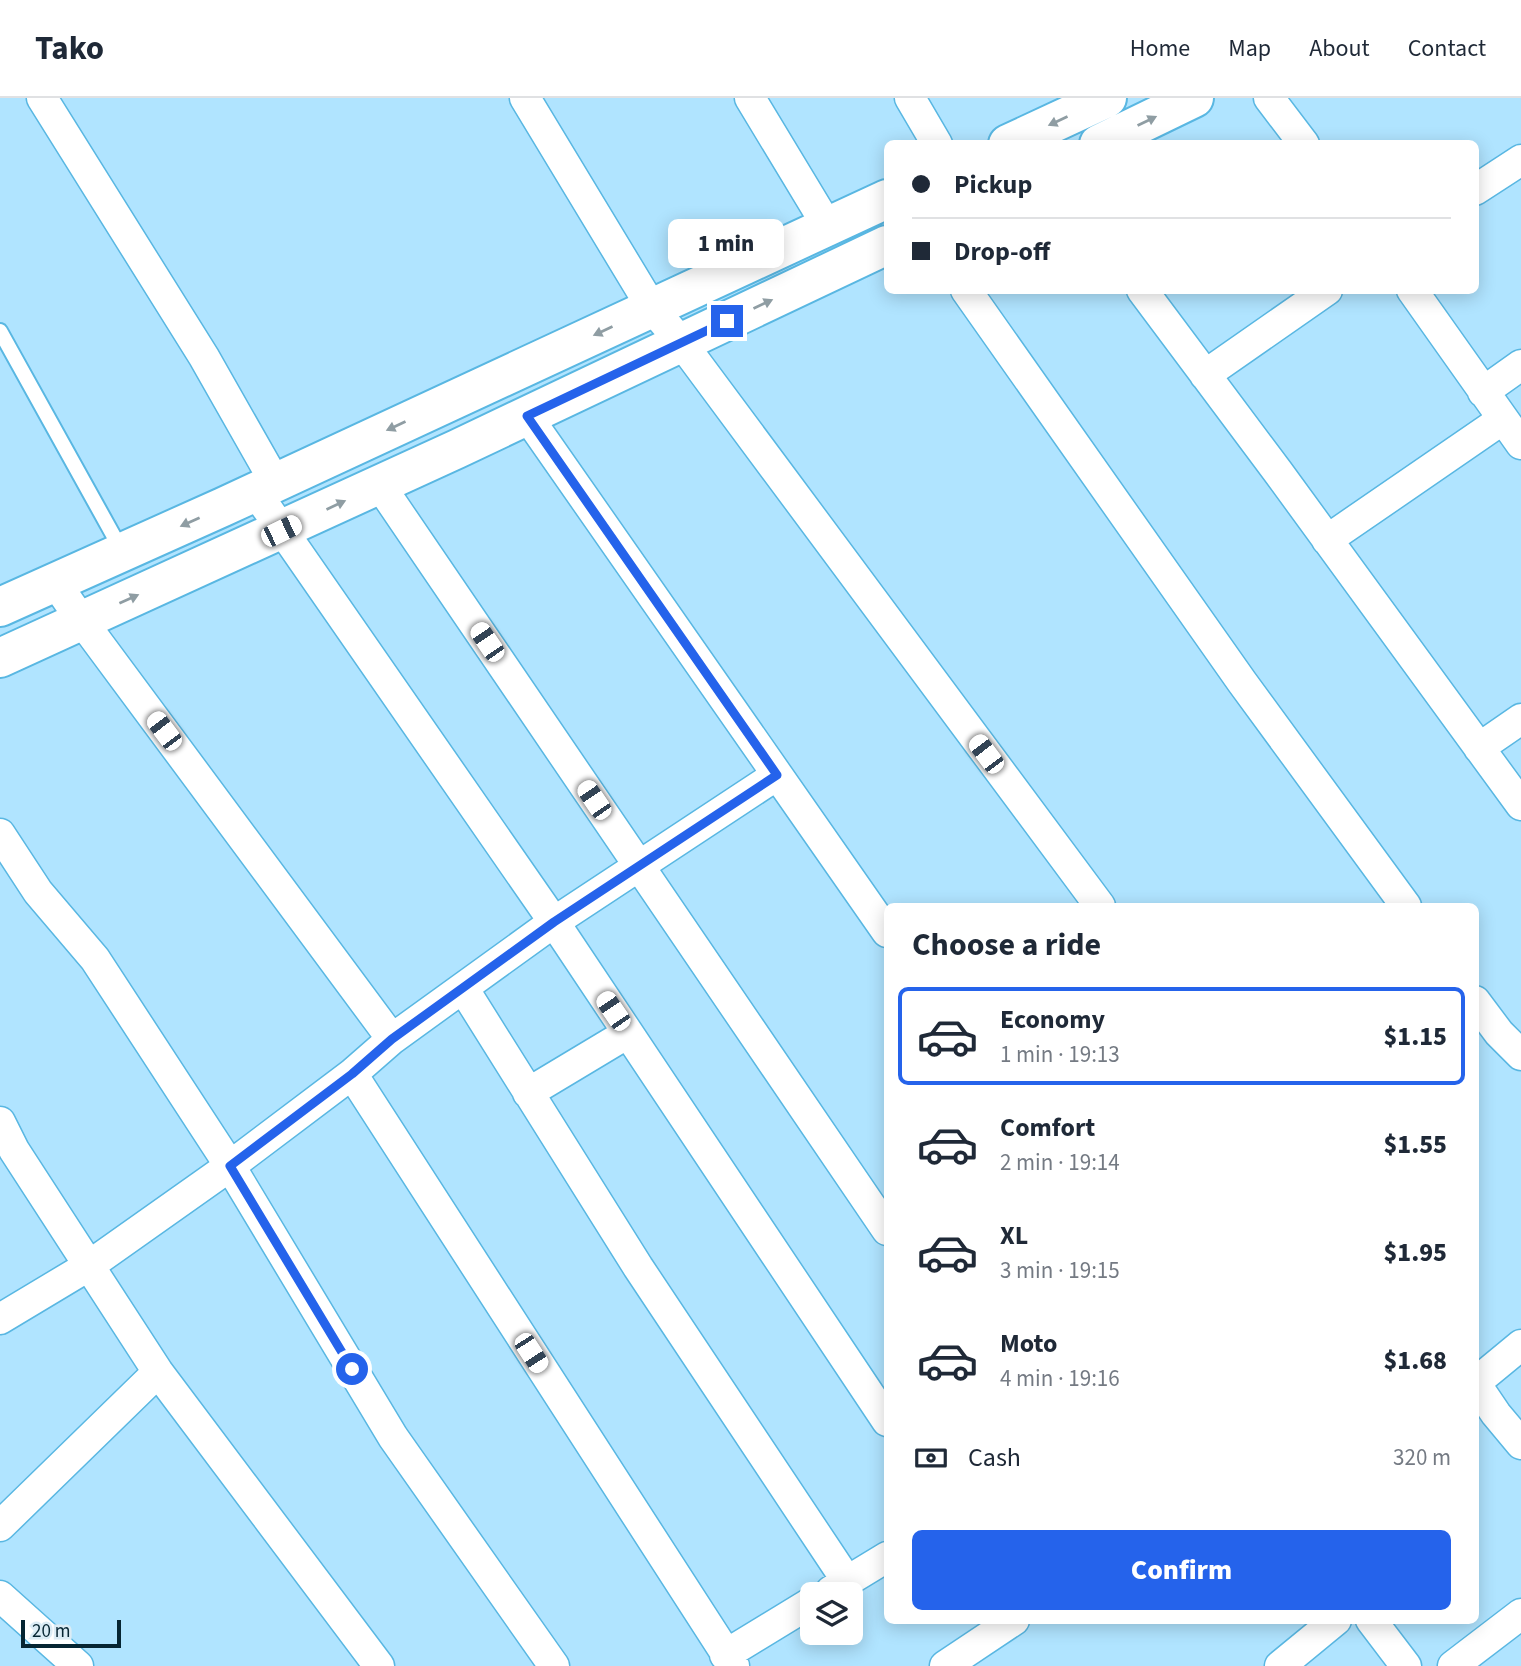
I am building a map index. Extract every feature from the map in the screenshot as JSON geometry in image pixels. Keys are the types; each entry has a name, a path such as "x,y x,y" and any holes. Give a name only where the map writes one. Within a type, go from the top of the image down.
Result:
{"main road":[{"path":"1107,140 1194,98"},
{"path":"1016,140 1095,100"},
{"path":"0,607 884,201"},
{"path":"0,658 281,531 884,246"}],"street":[{"path":"43,98 204,357 265,486 281,531 554,922 884,1417"},
{"path":"525,98 652,308 681,342 1097,903"},
{"path":"750,98 828,227"},
{"path":"909,98 935,140"},
{"path":"1269,98 1301,140"},
{"path":"1479,187 1521,160"},
{"path":"969,294 1242,682 1404,903"},
{"path":"1145,294 1521,805"},
{"path":"1205,375 1321,294"},
{"path":"1415,294 1521,444"},
{"path":"1483,392 1521,365"},
{"path":"527,416 884,928"},
{"path":"1327,540 1503,419"},
{"path":"379,484 884,1226"},
{"path":"55,582 392,1039"},
{"path":"1479,748 1521,719"},
{"path":"0,1319 90,1265 230,1166 352,1074 392,1039 554,922 777,775"},
{"path":"0,834 38,892 95,959 230,1166 393,1437 554,1666"},
{"path":"463,988 832,1582"},
{"path":"1479,1006 1499,1033 1521,1055"},
{"path":"528,1093 628,1033"},
{"path":"352,1074 730,1660 800,1610"},
{"path":"0,1122 14,1150 158,1372 379,1666"},
{"path":"1479,1380 1521,1345"},
{"path":"0,1525 158,1372"},
{"path":"1479,1389 1521,1444"},
{"path":"846,1582 884,1559"},
{"path":"0,1596 78,1666"},
{"path":"1454,1666 1521,1614"},
{"path":"945,1666 1008,1624"},
{"path":"1280,1666 1331,1624"},
{"path":"1374,1624 1406,1666"}],"lane":[{"path":"0,331 123,552"}],"route":[{"path":"352,1369 230,1166 352,1074 392,1039 554,922 777,775 527,416 727,321"}]}
